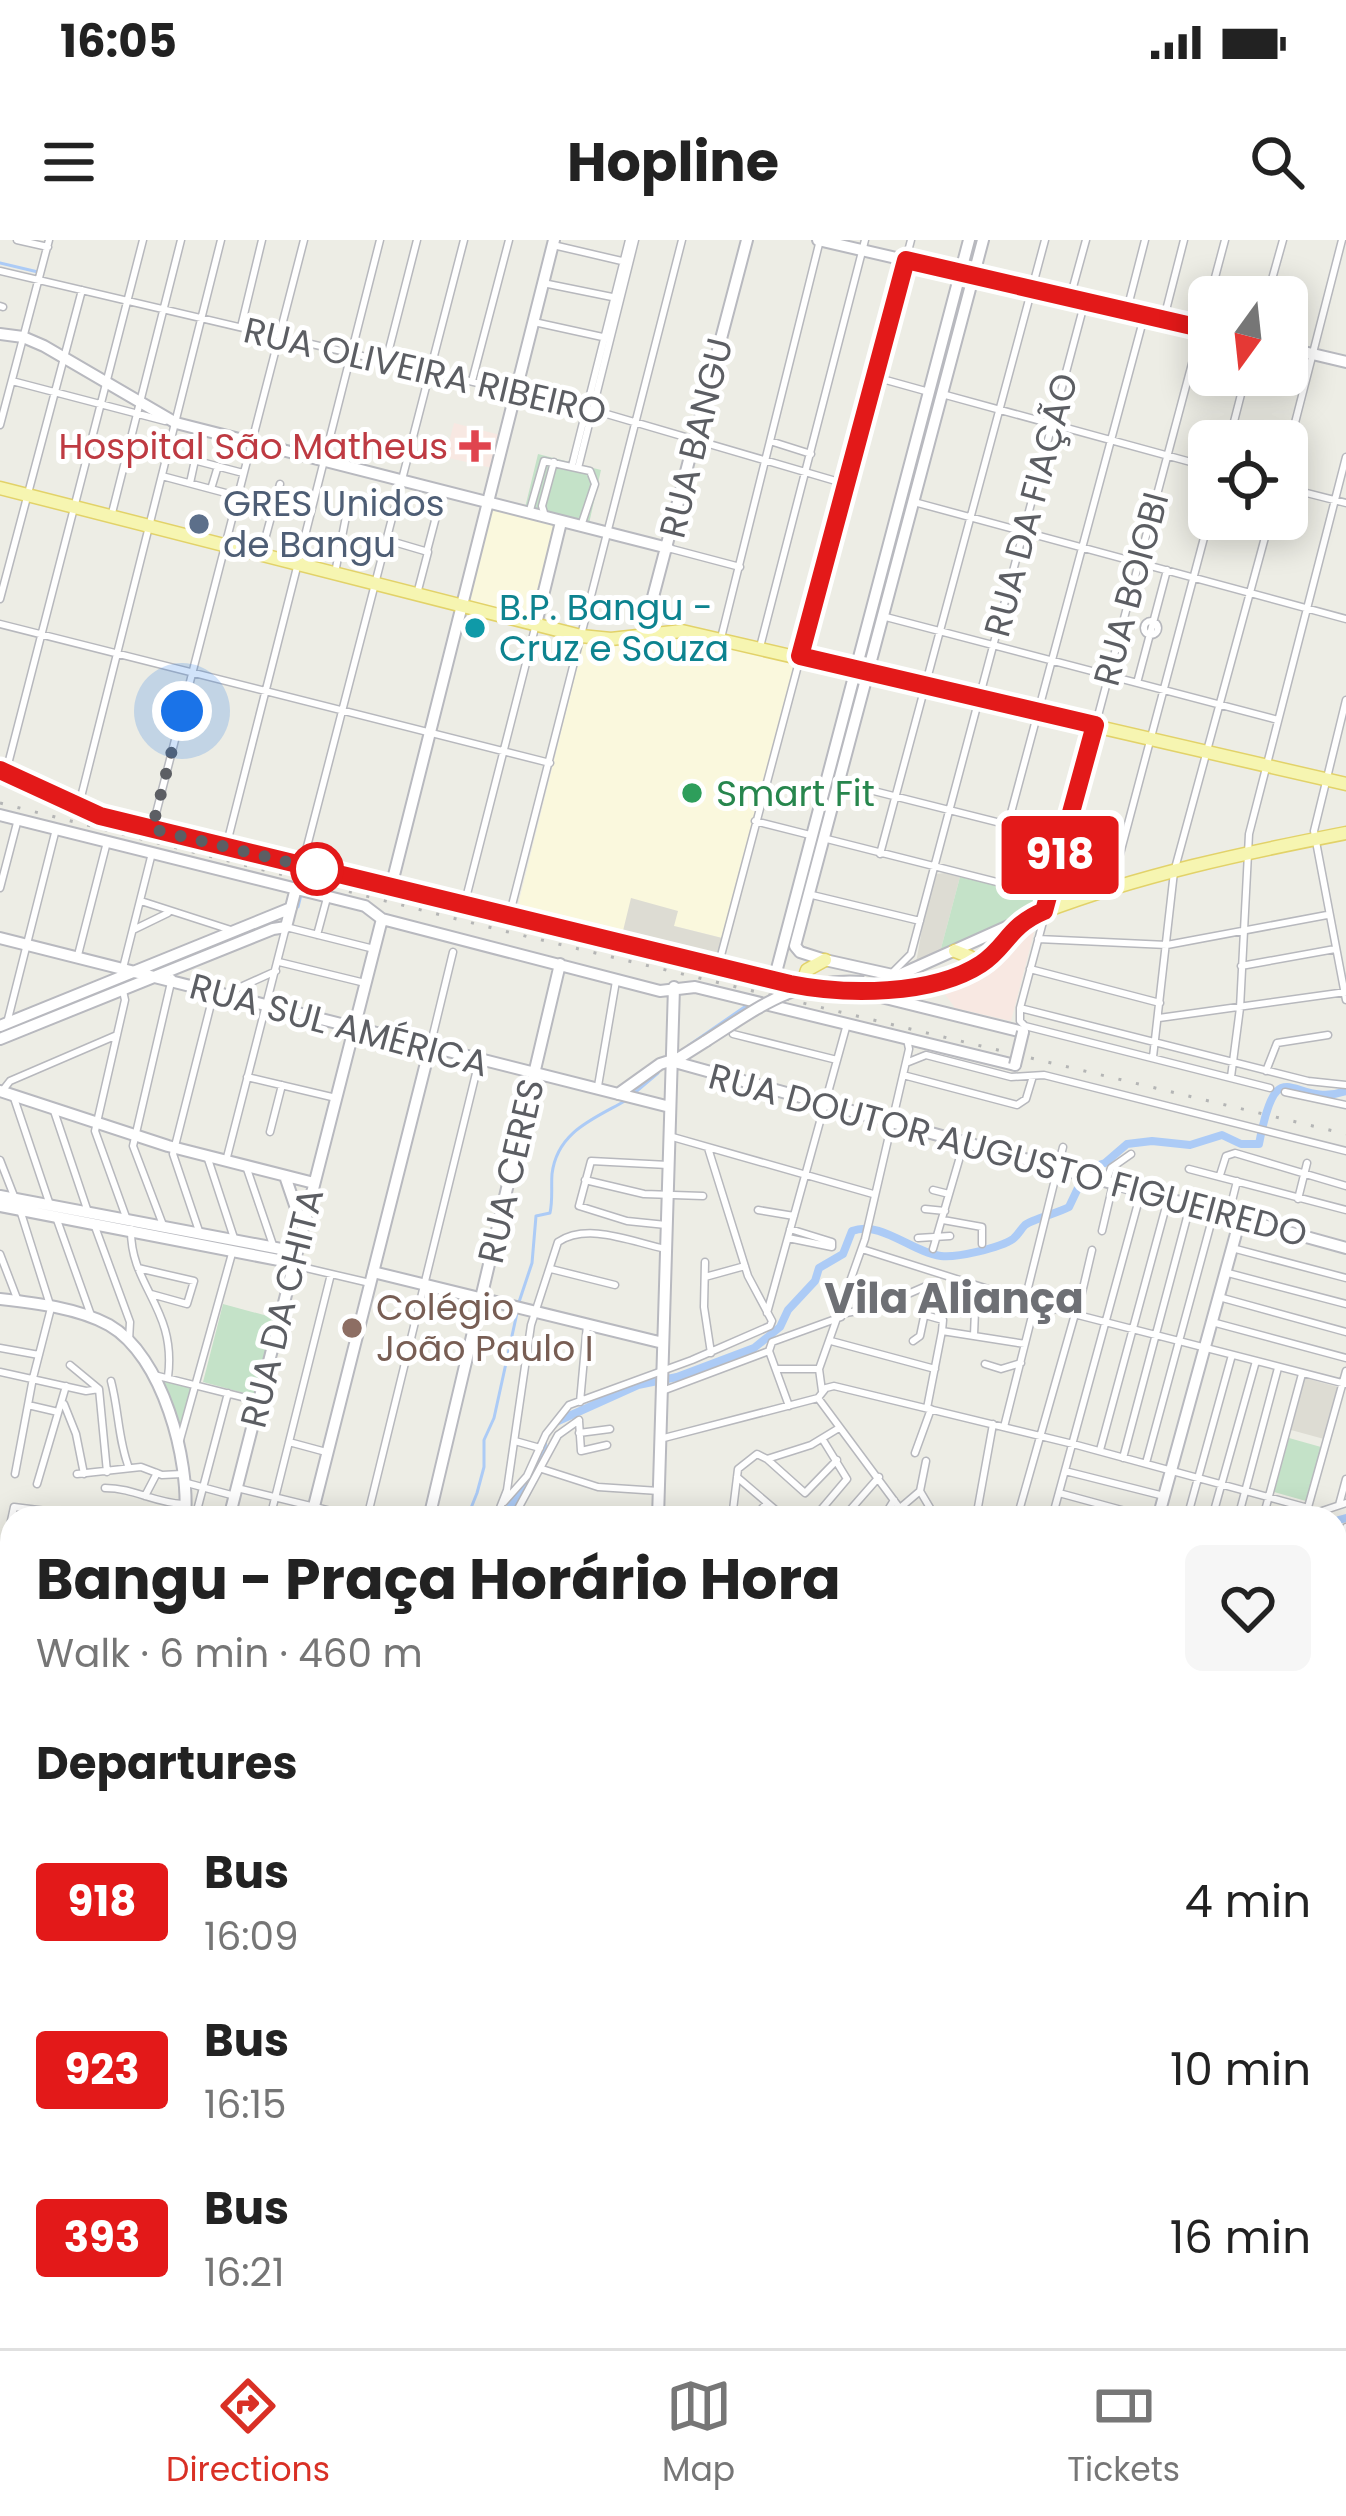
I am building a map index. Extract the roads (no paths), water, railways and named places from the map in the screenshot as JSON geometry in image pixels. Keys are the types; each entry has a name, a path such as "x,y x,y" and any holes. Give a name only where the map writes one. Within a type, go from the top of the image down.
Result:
{"main road":[{"path":"0,488 581,636 611,639 676,630 1346,784"},
{"path":"3,771 98,815 808,987 915,986 966,972 985,961 1009,932 1044,911 1112,888 1346,833"},
{"path":"955,951 970,957 966,972"},
{"path":"808,987 803,980 807,970 825,961"}],"street":[{"path":"0,425 48,243 17,240"},
{"path":"3,771 142,240"},
{"path":"111,516 181,240"},
{"path":"79,806 221,240"},
{"path":"241,327 262,240"},
{"path":"152,829 304,240"},
{"path":"226,847 380,240"},
{"path":"386,361 418,240"},
{"path":"302,866 464,240"},
{"path":"472,381 509,240"},
{"path":"575,467 632,240"},
{"path":"509,916 682,240"},
{"name":"RUA BANGU","path":"643,635 747,240"},
{"path":"721,639 819,240 864,245 906,260 1188,325"},
{"path":"718,967 911,240"},
{"path":"967,274 969,240"},
{"path":"774,980 818,837 967,274 982,240"},
{"path":"880,854 1045,240"},
{"path":"1070,298 1086,240"},
{"path":"1129,302 1145,240"},
{"path":"1163,320 1184,240"},
{"name":"RUA BOIOBI","path":"1217,276 1225,240"},
{"path":"1273,276 1282,240"},
{"path":"1296,420 1342,240"},
{"path":"391,887 553,243 626,262"},
{"path":"760,647 864,245"},
{"name":"RUA OLIVEIRA RIBEIRO","path":"0,271 516,391 846,484"},
{"path":"543,283 617,298"},
{"path":"0,599 82,290"},
{"name":"RUA DA FIAÇÃO","path":"911,954 1085,302"},
{"path":"1008,824 1144,315"},
{"path":"534,322 608,338"},
{"path":"0,334 23,337 64,357 176,423"},
{"path":"1308,353 1346,362"},
{"path":"875,377 1188,461"},
{"path":"12,381 740,567"},
{"name":"RUA BOIOBI","path":"1020,1008 1188,384"},
{"path":"936,393 914,502 861,671 795,946 825,961 887,976 908,975 1025,920"},
{"path":"770,441 811,454"},
{"path":"167,453 243,473"},
{"path":"1231,1077 1240,1007 1247,854 1264,767 1346,457"},
{"path":"190,483 196,460"},
{"path":"529,513 541,465 547,460 575,467 590,471 595,484 585,520 576,525"},
{"path":"546,518 542,506 554,462"},
{"path":"212,489 218,466"},
{"path":"162,476 237,496"},
{"path":"261,554 280,484"},
{"path":"1308,493 1346,503"},
{"path":"335,573 349,501"},
{"path":"914,502 1346,620"},
{"path":"417,594 437,512"},
{"path":"464,905 561,521"},
{"path":"1112,888 1204,540"},
{"path":"1153,1057 1174,872 1265,540"},
{"path":"394,542 427,551"},
{"path":"1137,683 1167,569"},
{"path":"882,616 1278,720"},
{"path":"0,624 550,763"},
{"path":"1159,1018 1346,995 1314,839 1346,700"},
{"path":"838,782 1064,839"},
{"path":"0,814 365,906 382,919 660,991 695,987 907,1039 1011,1077 1033,1074 1346,1151"},
{"path":"0,888 18,819"},
{"path":"755,821 1048,896"},
{"path":"3,1024 56,829"},
{"path":"78,957 107,842"},
{"path":"152,854 96,1138 129,1226 130,1250 169,1336 168,1377"},
{"path":"226,1161 296,888"},
{"path":"808,893 920,921"},
{"path":"316,935 327,896"},
{"path":"141,901 235,931"},
{"path":"3,1024 291,908"},
{"path":"134,930 171,912"},
{"path":"1038,939 1167,945 1328,914"},
{"name":"RUA DA CHITA","path":"232,1506 382,919"},
{"path":"0,1040 126,977 173,975 273,928 286,927 374,950"},
{"name":"RUA SUL AMÉRICA","path":"0,938 78,957 126,977 157,976"},
{"path":"1241,966 1335,949"},
{"path":"313,1506 453,952"},
{"path":"887,976 911,954 916,965 924,967"},
{"name":"RUA CERES","path":"432,1506 560,964"},
{"path":"200,1234 177,1172 175,1147 219,993 278,966 365,983"},
{"path":"1030,969 1160,1003"},
{"path":"163,1227 135,1153 135,1136 173,975"},
{"name":"RUA SUL AMÉRICA","path":"173,975 219,993 670,1107"},
{"path":"597,1090 616,979"},
{"path":"626,1097 671,1061 788,991 819,982 859,986 1023,1032 1015,1065 926,1049 906,1064"},
{"path":"658,1506 674,987"},
{"path":"1270,1088 1022,1024 1020,1008 1266,1071 1346,1085"},
{"path":"662,1382 711,1352 768,1329 772,1295 847,1024"},
{"path":"1079,1038 1082,1024"},
{"path":"733,1034 837,1060"},
{"path":"92,1318 5,1092 10,1081 117,1035"},
{"path":"1266,1071 1277,1043 1328,1035"},
{"path":"907,1039 906,1064 865,1239 820,1370 820,1394 839,1428 896,1504 920,1491"},
{"path":"366,1506 479,1061"},
{"name":"RUA DOUTOR AUGUSTO FIGUEIREDO","path":"671,1061 1346,1248"},
{"path":"903,1076 1021,1105 1033,1074"},
{"path":"247,1077 336,1098"},
{"path":"270,1132 282,1085"},
{"path":"5,1092 135,1136 314,1183"},
{"path":"1285,1092 1346,1105"},
{"path":"53,1108 130,1322 130,1341"},
{"path":"669,1136 873,1193"},
{"path":"933,1249 964,1143"},
{"path":"1024,1300 1064,1147"},
{"path":"708,1148 746,1266 770,1317"},
{"path":"1220,1176 1231,1153 1346,1186"},
{"path":"1102,1232 1111,1168 1131,1154"},
{"path":"180,1440 234,1246 206,1156"},
{"path":"0,1160 52,1308 14,1474"},
{"path":"666,1225 627,1221 579,1206 594,1160 668,1165"},
{"path":"1298,1198 1307,1162"},
{"path":"246,1166 274,1248"},
{"path":"1189,1169 1346,1210"},
{"path":"284,1176 303,1228"},
{"path":"585,1180 644,1194 703,1196"},
{"path":"1160,1506 1232,1248 1237,1181"},
{"path":"933,1190 950,1194"},
{"path":"1056,1506 1141,1192"},
{"path":"0,1196 17,1204 295,1260 331,1274 423,1285 663,1343"},
{"path":"1100,1451 1168,1199"},
{"path":"294,1202 309,1203"},
{"path":"0,1206 17,1204"},
{"path":"1123,1457 1191,1205"},
{"path":"925,1209 963,1225 980,1226 982,1244"},
{"path":"758,1210 794,1216"},
{"path":"1146,1464 1214,1212"},
{"path":"962,1236 963,1225"},
{"path":"129,1226 163,1227 234,1246 274,1248 295,1260"},
{"path":"504,1502 534,1312 558,1242 572,1234 590,1233 666,1249"},
{"path":"789,1234 832,1242 832,1247 789,1234"},
{"path":"917,1238 950,1235"},
{"path":"1232,1248 1346,1278"},
{"path":"862,1249 1035,1304 1344,1384"},
{"path":"1020,1506 1092,1250"},
{"path":"0,1254 18,1301"},
{"path":"705,1262 711,1352"},
{"path":"705,1277 746,1266"},
{"path":"138,1268 194,1281 187,1304 151,1294"},
{"path":"551,1269 615,1285"},
{"path":"913,1341 920,1336 933,1273"},
{"path":"1226,1273 1346,1304"},
{"path":"273,1506 331,1274"},
{"path":"789,1406 771,1354 772,1342 931,1284"},
{"path":"974,1336 976,1286"},
{"path":"759,1299 772,1295"},
{"path":"1219,1297 1346,1333"},
{"path":"0,1299 92,1318 130,1341 180,1440 186,1506"},
{"path":"1004,1427 1035,1304"},
{"path":"915,1453 929,1408 943,1320 926,1315"},
{"path":"1212,1322 1346,1358"},
{"path":"580,1402 587,1325"},
{"path":"942,1331 1025,1344"},
{"path":"831,1341 935,1370"},
{"path":"0,1348 39,1354"},
{"path":"502,1506 527,1476 561,1414 580,1402 771,1354"},
{"path":"1189,1506 1232,1355"},
{"path":"1215,1506 1256,1361"},
{"path":"985,1364 1001,1369 1021,1363"},
{"path":"70,1365 99,1389 107,1472"},
{"path":"1241,1506 1278,1368"},
{"path":"777,1369 820,1370"},
{"path":"1308,1506 1346,1371"},
{"path":"0,1372 86,1391 99,1389"},
{"path":"1266,1506 1302,1374"},
{"path":"150,1375 259,1401"},
{"path":"112,1381 129,1468"},
{"path":"37,1484 66,1386"},
{"path":"660,1439 789,1406 840,1387 1123,1457 1287,1506"},
{"path":"199,1506 228,1393"},
{"path":"101,1400 115,1396"},
{"path":"63,1400 76,1434 80,1474 147,1468 204,1488 275,1497 297,1506"},
{"path":"28,1405 58,1412"},
{"path":"520,1506 562,1430 579,1418 580,1449 607,1445"},
{"path":"978,1506 992,1424"},
{"path":"767,1459 823,1440 839,1428"},
{"path":"579,1433 610,1429"},
{"path":"823,1440 847,1475 825,1506"},
{"path":"515,1441 540,1448"},
{"path":"288,1442 326,1452"},
{"path":"733,1506 738,1469 757,1454 805,1493 837,1460"},
{"path":"926,1461 920,1491 929,1506"},
{"path":"542,1469 598,1487 658,1491"},
{"path":"1065,1471 1164,1496"},
{"path":"145,1496 158,1473"},
{"path":"737,1477 770,1506"},
{"path":"854,1506 879,1477"},
{"path":"1343,1504 1346,1479"},
{"path":"105,1488 130,1489 168,1506"},
{"path":"1059,1493 1109,1506"},
{"path":"14,1506 16,1497"}],"waterway":[{"path":"862,667 976,240"},
{"path":"0,263 38,272"},
{"path":"819,830 860,677"},
{"path":"298,907 301,895"},
{"path":"154,970 258,927"},
{"path":"0,1033 139,977"},
{"path":"688,1046 746,1006"},
{"path":"632,1095 658,1073"},
{"path":"558,1421 638,1385 677,1377 754,1348 780,1327 788,1310 815,1281 819,1268 843,1254 852,1231 885,1233 941,1256 988,1249 1013,1239 1025,1225 1069,1207 1087,1169 1105,1163 1127,1144 1190,1145 1222,1135 1241,1144 1259,1144 1273,1096 1281,1088 1328,1095 1346,1091"},
{"path":"519,1302 532,1263 536,1216 550,1213 552,1174 561,1147 578,1128 625,1101"},
{"path":"472,1506 517,1313"},
{"path":"511,1506 542,1461 543,1443"}],"railway":[{"path":"0,803 500,930 1346,1134"}],"place":[{"name":"Hospital São Matheus","path":"475,446"},
{"name":"GRES Unidos de Bangu","path":"199,524"},
{"name":"B.P. Bangu - Cruz e Souza","path":"475,628"},
{"name":"Smart Fit","path":"692,793"},
{"name":"Colégio João Paulo I","path":"352,1328"}],"district":[{"name":"Vila Aliança","path":"954,1298"}]}
